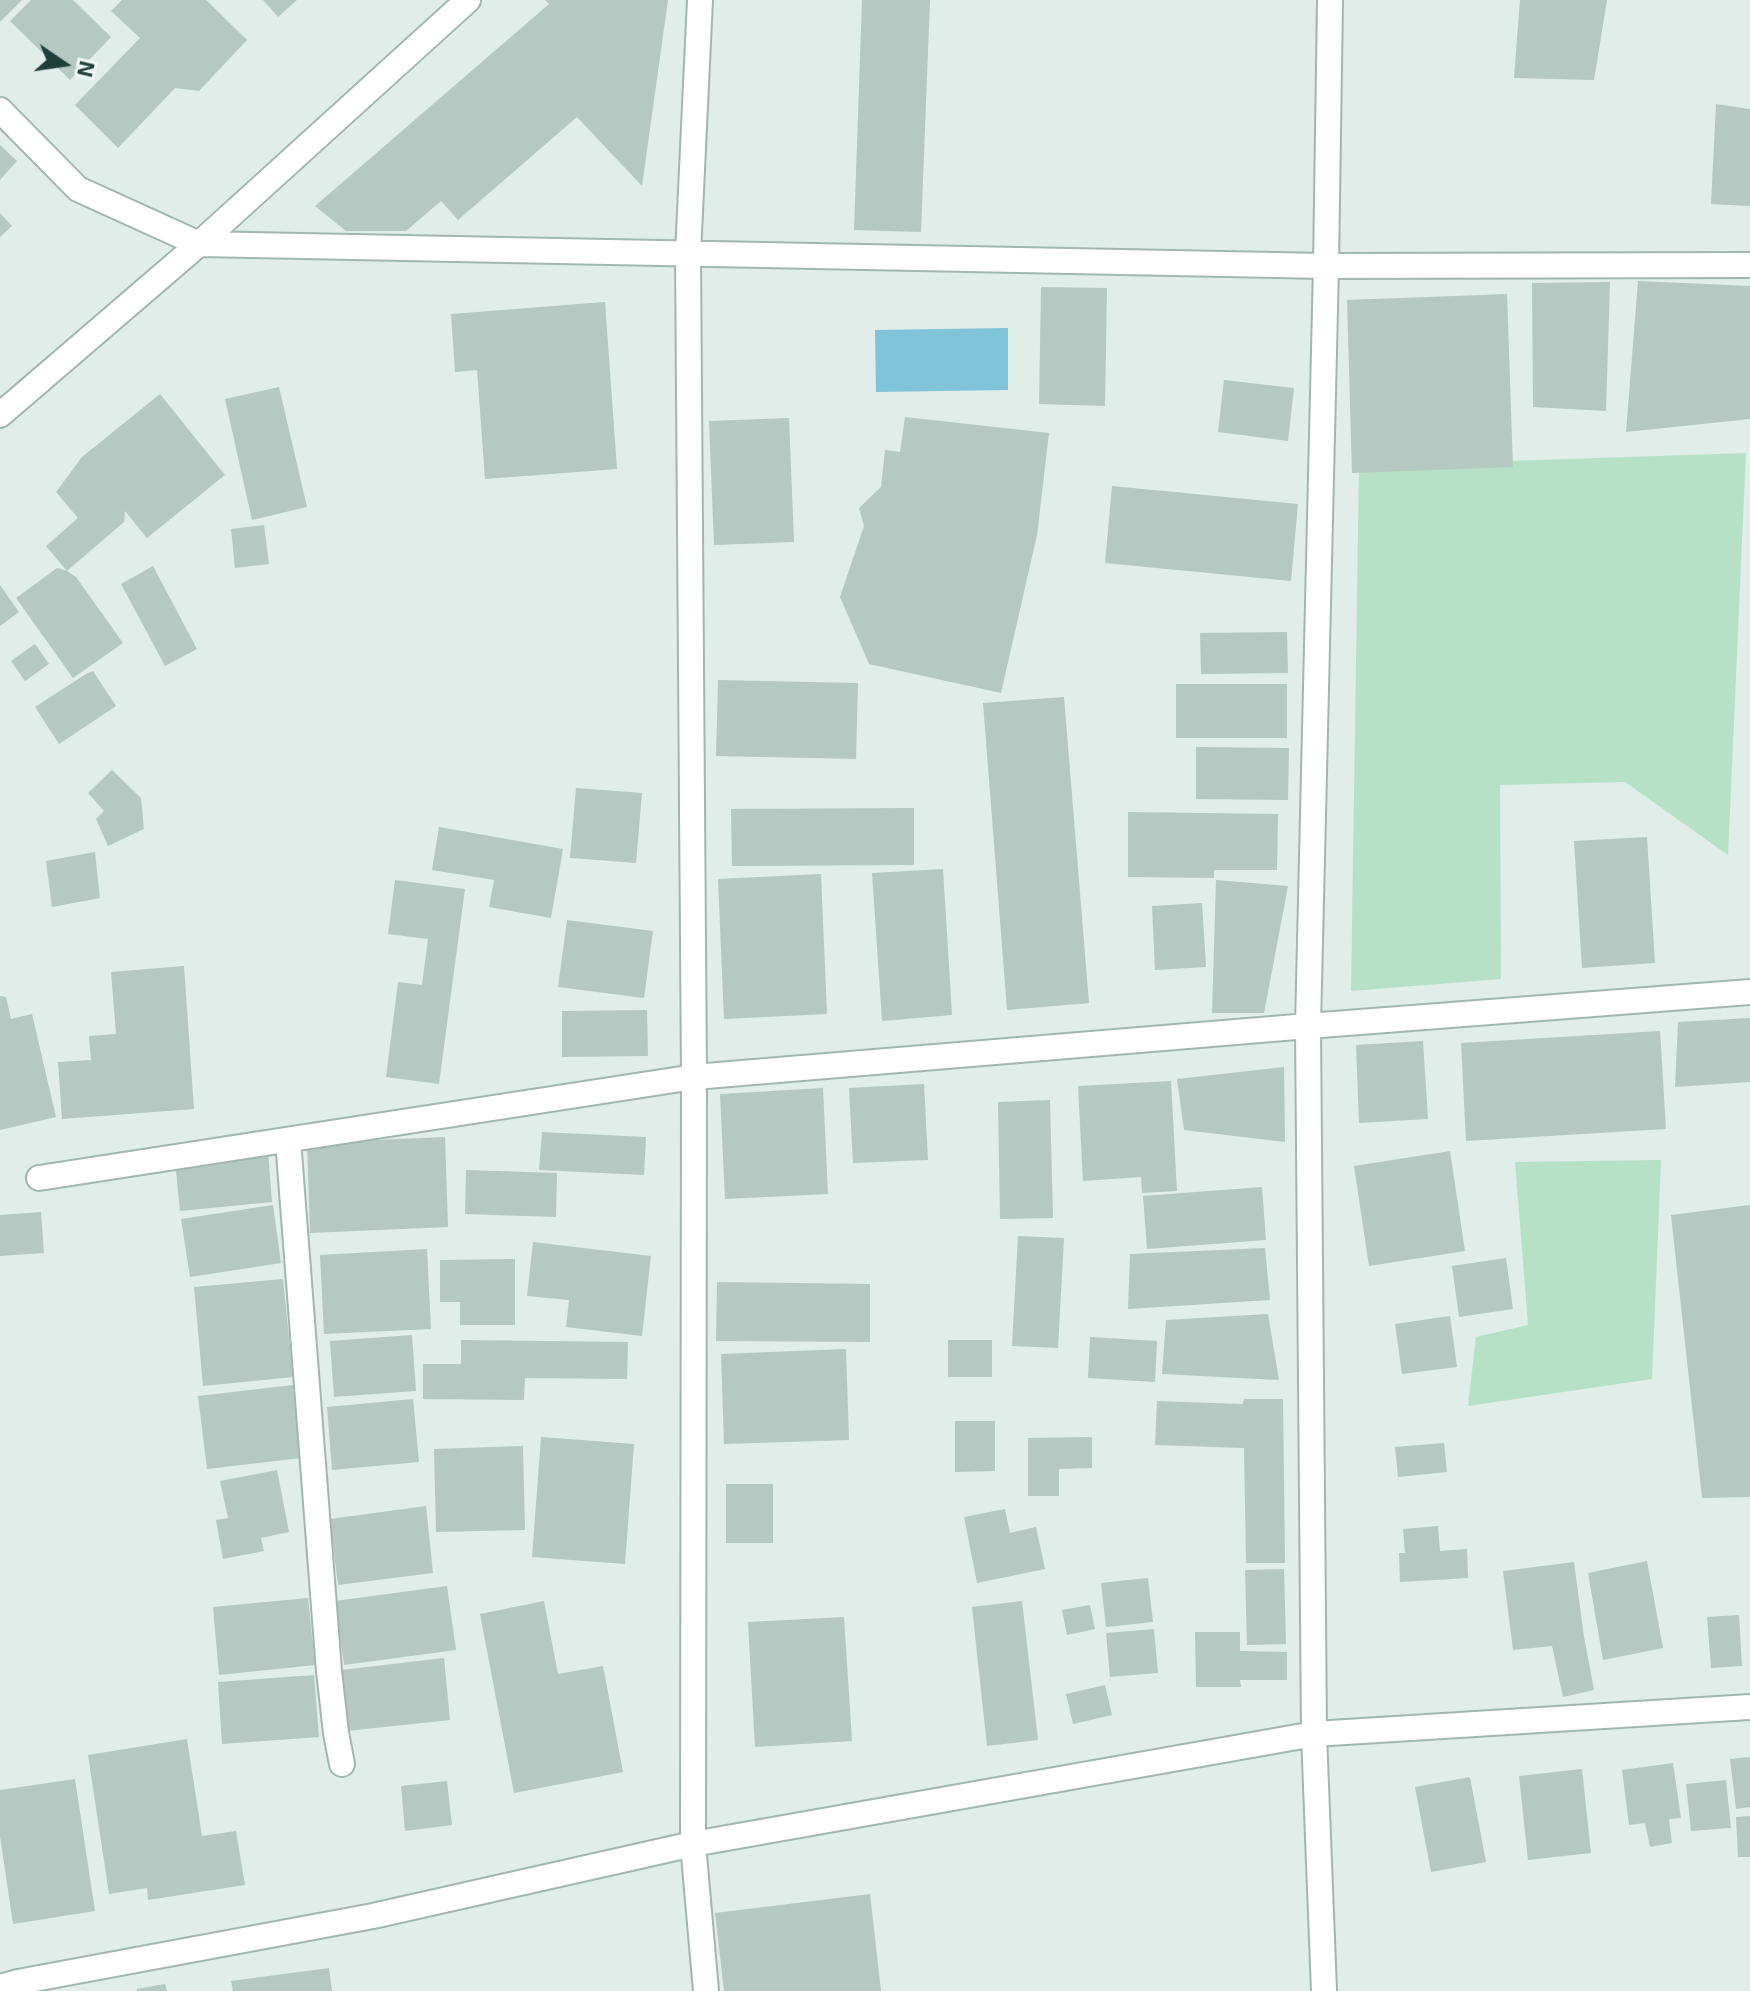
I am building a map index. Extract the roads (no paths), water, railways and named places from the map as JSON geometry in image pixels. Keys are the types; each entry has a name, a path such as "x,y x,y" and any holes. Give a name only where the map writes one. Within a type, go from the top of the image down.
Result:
{"street":[{"path":"0,415 199,244 468,0"},
{"path":"700,0 688,254 694,1077 693,1844 706,1991"},
{"path":"1324,1991 1314,1734 1308,1026 1330,0"},
{"path":"0,110 78,189 199,244 1326,266 1750,265"},
{"path":"39,1178 694,1077 1750,992"},
{"path":"288,1140 329,1671 342,1764"},
{"path":"0,1987 373,1916 693,1844 1314,1734 1750,1707"}],"water":[{"path":"1008,328 1008,390 876,392 875,330"}]}
